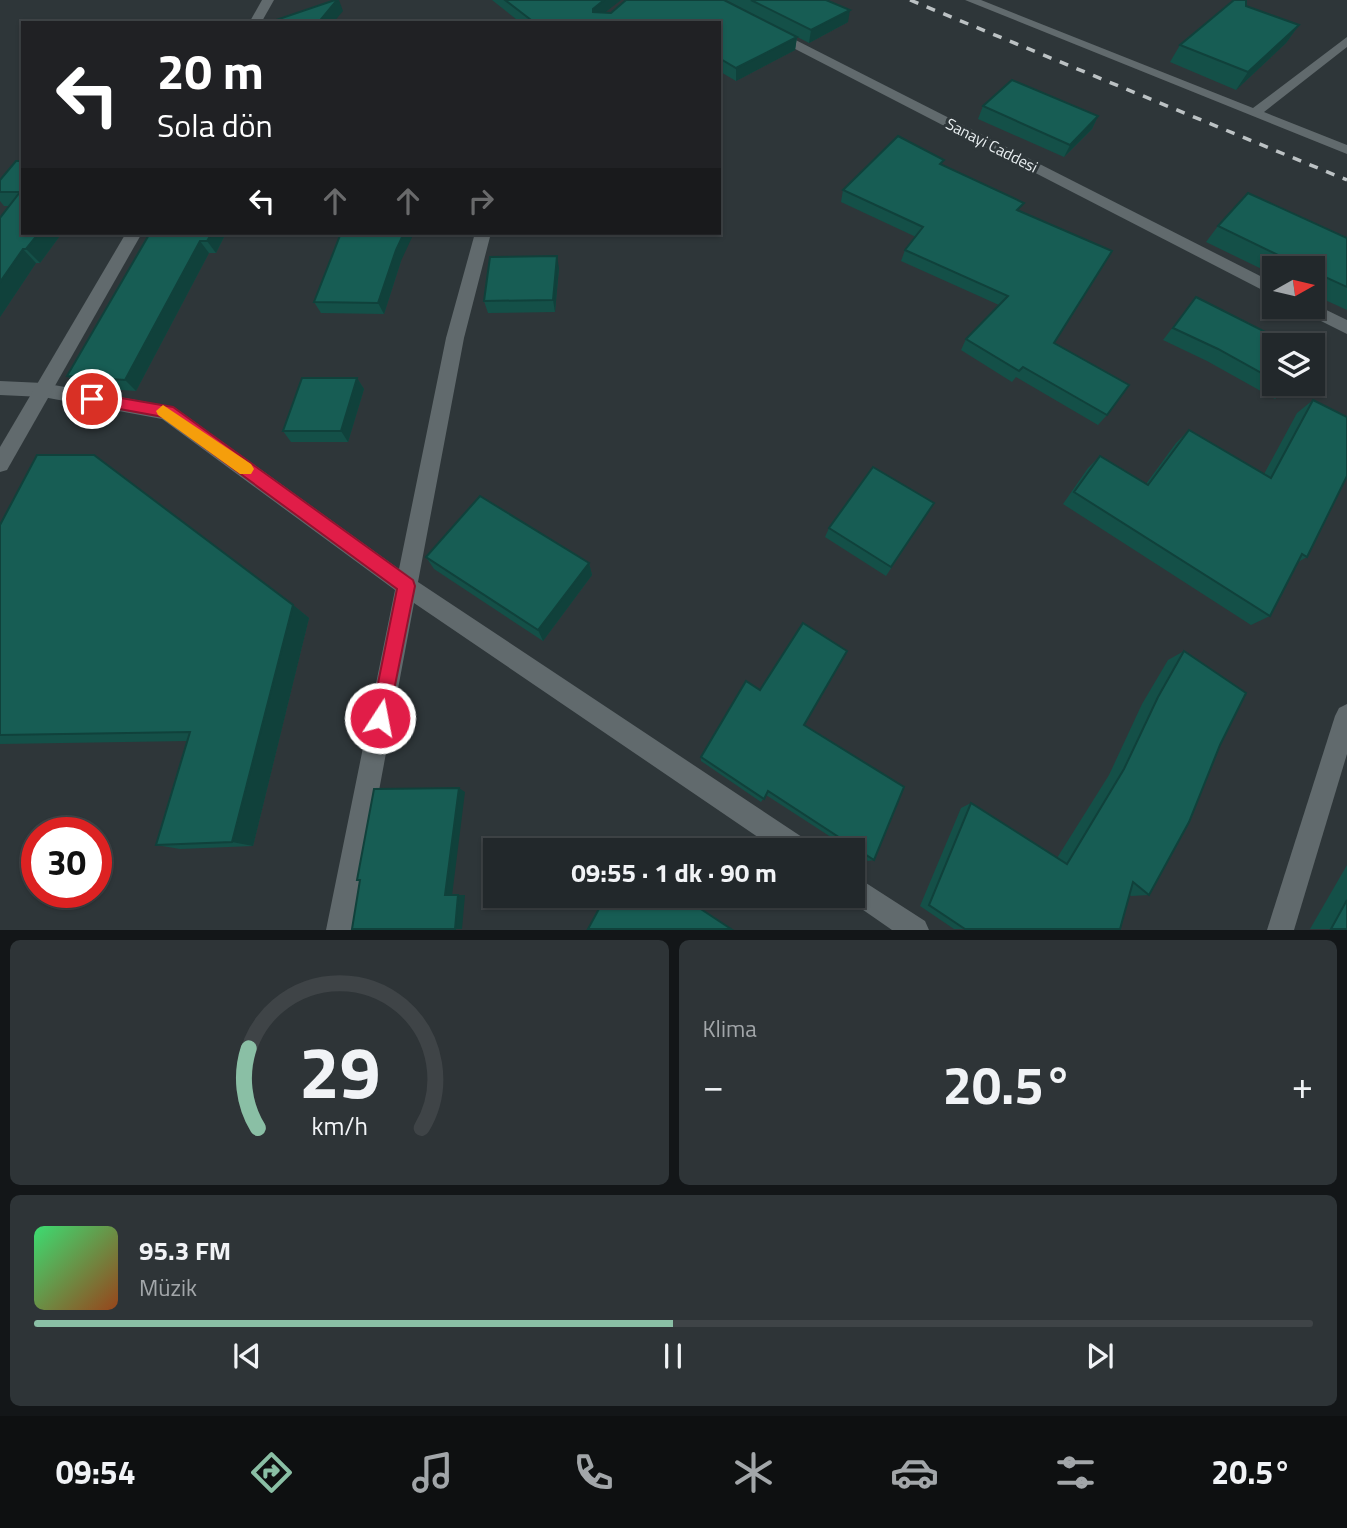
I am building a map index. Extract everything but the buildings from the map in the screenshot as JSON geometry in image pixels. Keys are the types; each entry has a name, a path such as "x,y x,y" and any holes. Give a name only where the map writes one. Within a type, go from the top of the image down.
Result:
{"street":[{"path":"256,21 268,0"},
{"path":"971,0 1014,12 1347,150"},
{"name":"Sanayi Caddesi","path":"760,25 1262,284"},
{"path":"1255,113 1347,41"},
{"path":"0,464 133,235"},
{"path":"339,929 455,338 482,235"},
{"path":"1325,316 1347,328"},
{"path":"0,388 43,390 167,412 406,586 781,838"},
{"path":"1280,929 1347,716"},
{"path":"865,896 916,929"}],"railway":[{"path":"910,0 1347,180"}],"slow traffic":[{"path":"163,411 246,469"}],"route":[{"path":"92,399 167,412 406,586 380,718"}]}
